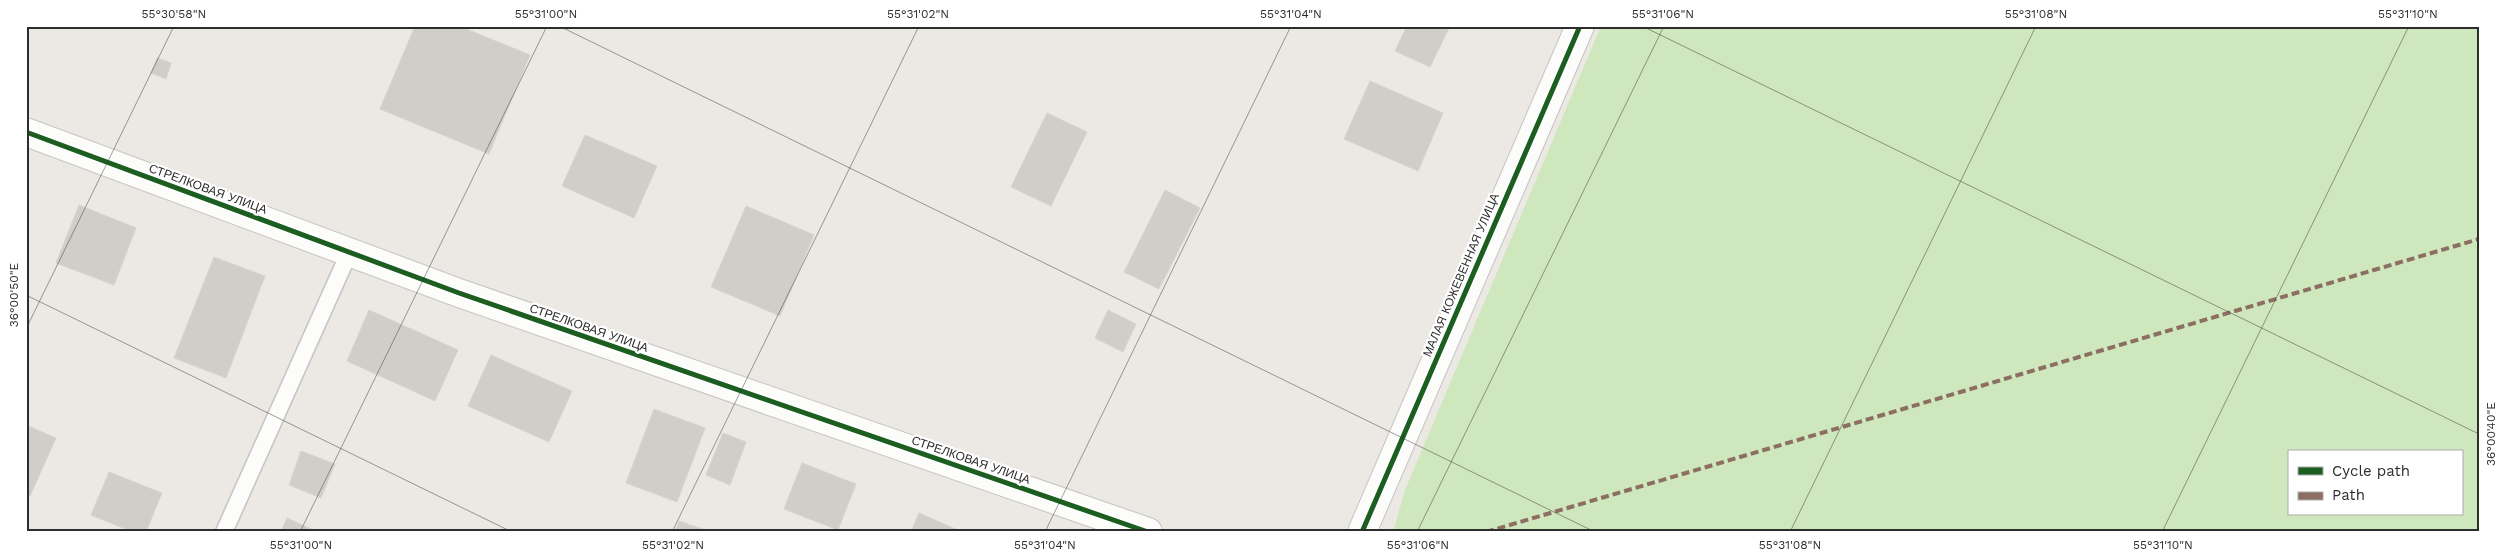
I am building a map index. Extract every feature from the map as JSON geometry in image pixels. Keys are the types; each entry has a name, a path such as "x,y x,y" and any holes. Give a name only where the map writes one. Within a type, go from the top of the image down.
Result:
{"street":[{"name":"МАЛАЯ КОЖЕВЕННАЯ УЛИЦА","path":"1362,532 1580,26"},
{"name":"СТРЕЛКОВАЯ УЛИЦА","path":"26,132 488,303 1148,532"}],"lane":[{"path":"224,532 349,253"}],"green space":[{"path":"1601,26 2479,26 2479,532 1393,532 1405,490"}],"building":[{"path":"415,26 459,26 530,55 489,154 380,109"},
{"path":"1407,26 1450,26 1430,67 1395,51"},
{"path":"157,58 171,63 166,79 151,73"},
{"path":"1370,81 1443,113 1418,171 1344,139"},
{"path":"1047,113 1087,132 1051,206 1011,187"},
{"path":"585,135 657,166 634,218 562,186"},
{"path":"1165,190 1200,208 1159,289 1124,272"},
{"path":"79,205 136,228 114,285 56,263"},
{"path":"746,206 814,235 780,316 711,287"},
{"path":"214,257 265,276 226,378 174,358"},
{"path":"369,310 458,350 435,401 347,361"},
{"path":"1108,310 1136,324 1123,352 1095,338"},
{"path":"491,355 572,391 549,442 468,406"},
{"path":"654,409 705,428 677,502 626,483"},
{"path":"26,425 56,438 30,496 26,495"},
{"path":"723,433 746,442 730,485 706,475"},
{"path":"301,451 335,464 321,498 289,485"},
{"path":"802,463 856,484 838,530 784,509"},
{"path":"109,472 162,493 146,532 133,532 91,515"},
{"path":"919,513 962,532 911,532"},
{"path":"287,518 318,532 281,532"},
{"path":"679,521 708,531 708,532 675,532"}],"marked path":[{"path":"1486,532 2479,239"}],"cycle path":[{"path":"1362,532 1580,26"},
{"path":"26,132 459,293 1148,532"}]}
